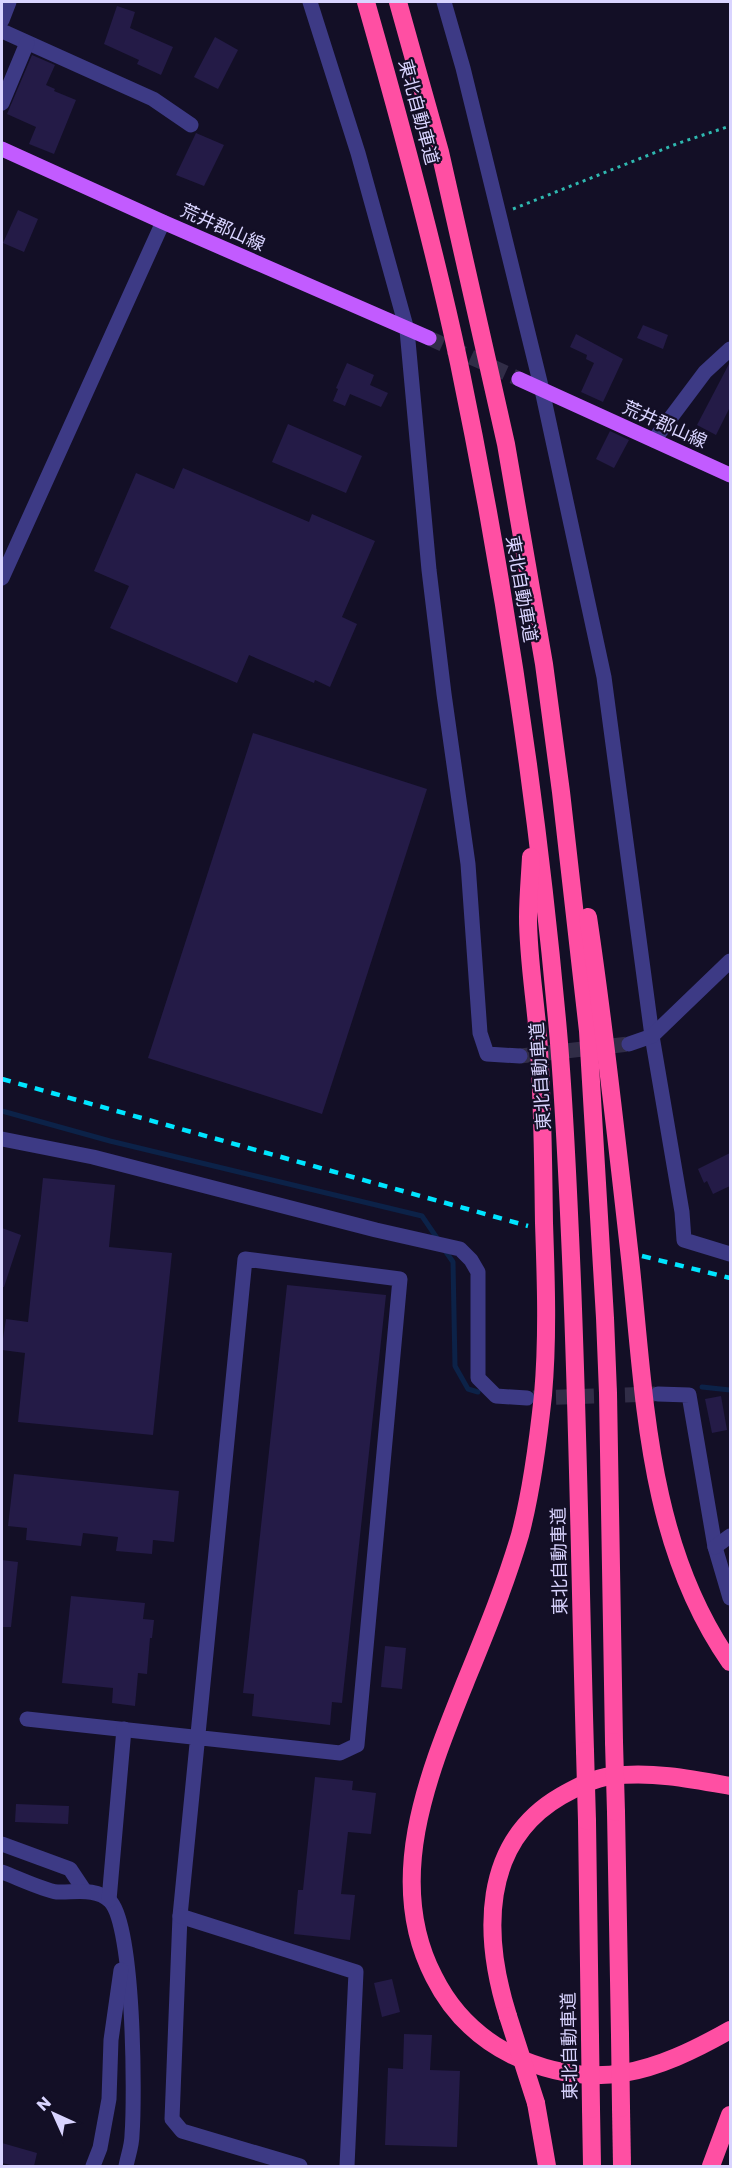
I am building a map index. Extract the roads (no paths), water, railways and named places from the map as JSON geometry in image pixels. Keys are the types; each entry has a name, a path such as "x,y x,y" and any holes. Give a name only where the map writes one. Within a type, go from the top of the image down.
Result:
{"highway":[{"name":"東北自動車道","path":"366,2 412,165 458,359 501,587 534,802 557,1022 564,1113 577,1394 592,2166"},
{"name":"東北自動車道","path":"398,2 443,163 506,444 544,664 588,1031 608,1393 622,2166"},
{"path":"561,792 587,909 605,1029 655,1475 667,1524 690,1592 714,1638 730,1662"},
{"path":"534,802 528,919 542,1117 547,1335 543,1394 528,1497 519,1536 490,1623 437,1753 417,1823 411,1880 412,1905 423,1956 445,1997 466,2023 486,2040 538,2067 570,2074 610,2075 643,2070 700,2047 730,2030"},
{"path":"547,2166 536,2103 498,1983 494,1958 492,1900 508,1850 534,1815 567,1792 590,1781 611,1776 676,1776 730,1786"},
{"path":"711,2166 730,2115"}],"main road":[{"name":"荒井郡山線","path":"2,149 429,338"},
{"name":"荒井郡山線","path":"519,379 730,475"}],"street":[{"path":"2,20 9,2"},
{"path":"310,2 358,153 407,330 429,570 468,864 480,1032 487,1054 520,1056"},
{"path":"444,2 463,68 542,390 604,677 652,1036 682,1212 684,1240 730,1254"},
{"path":"2,31 153,99 191,125"},
{"path":"2,103 27,42"},
{"path":"2,578 163,222"},
{"path":"654,440 705,372 730,349"},
{"path":"629,1044 652,1036 730,961"},
{"path":"2,1139 93,1157 460,1250 476,1266 478,1272 478,1378 496,1396 526,1398"},
{"path":"27,1719 124,1729 197,1737 340,1753 357,1745 400,1279 245,1259 197,1737 180,1916 172,2119 182,2131 300,2166"},
{"path":"658,1394 689,1395 715,1547 730,1598"},
{"path":"715,1547 730,1536"},
{"path":"124,1729 109,1900 118,1915 124,1943 133,2039 132,2137 126,2166"},
{"path":"2,1844 70,1869 84,1890"},
{"path":"2,1872 56,1892 84,1890 109,1900"},
{"path":"180,1916 356,1972 347,2166"},
{"path":"93,2166 100,2148 109,2099 111,2040 124,1943"}],"waterway":[{"path":"2,1111 110,1141 422,1216 439,1241"},
{"path":"444,1249 453,1262 455,1366 468,1389 478,1392"},
{"path":"702,1387 730,1390"}],"tunnel":[{"path":"429,338 519,379"},
{"path":"520,1056 629,1044"},
{"path":"533,1398 655,1394"}],"railway":[{"path":"2,1079 528,1226"},
{"path":"642,1256 730,1278"}]}
